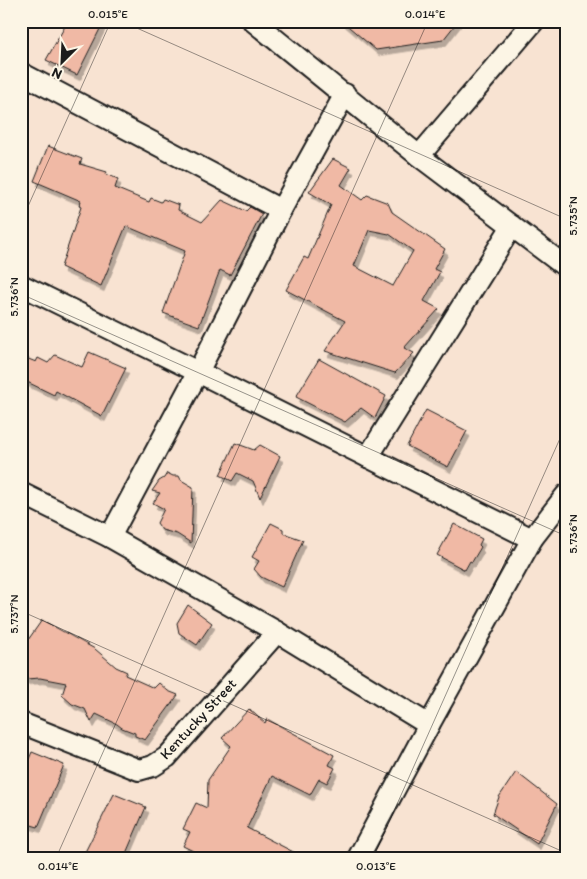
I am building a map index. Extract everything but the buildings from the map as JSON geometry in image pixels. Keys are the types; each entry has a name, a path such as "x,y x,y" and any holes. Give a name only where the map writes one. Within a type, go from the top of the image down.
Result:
{"street":[{"path":"253,21 419,156 566,268"},
{"path":"419,156 534,21"},
{"path":"21,73 281,210"},
{"path":"110,536 198,372 281,210 345,94"},
{"path":"368,457 512,226"},
{"path":"21,285 532,539"},
{"path":"21,493 110,536 277,632 429,725"},
{"path":"358,858 532,539 566,495"},
{"name":"Kentucky Street","path":"21,722 139,770 153,766 166,757 277,632"}]}
